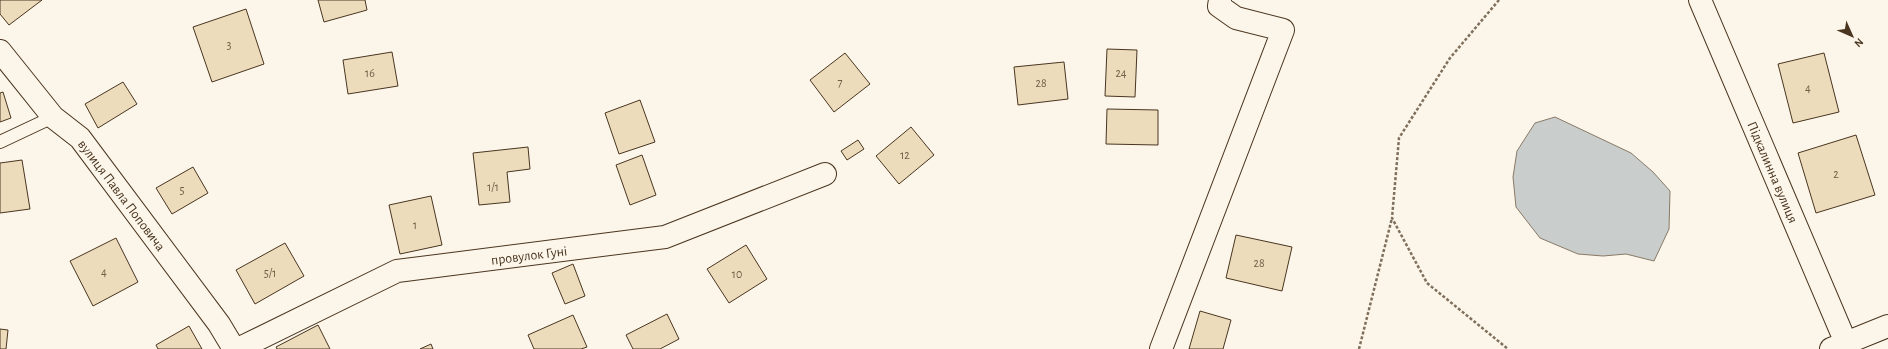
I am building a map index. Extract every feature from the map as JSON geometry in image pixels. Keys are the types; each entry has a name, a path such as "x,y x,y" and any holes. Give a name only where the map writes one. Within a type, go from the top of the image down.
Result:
{"street":[{"path":"1161,349 1284,30 1236,18 1220,6 1220,0"},
{"name":"Підкалинна вулиця","path":"1700,0 1839,346"},
{"name":"вулиця Павла Поповича","path":"0,50 53,117 80,138 219,324 234,349"},
{"name":"провулок Гуні","path":"238,349 397,271 665,237 825,174"},
{"path":"1839,346 1888,326"}],"lane":[{"path":"0,142 53,117"}],"path":[{"path":"1359,349 1392,218 1399,138 1450,58 1499,0"},
{"path":"1392,218 1427,283 1508,349"}],"shaded area":[{"path":"1555,117 1631,153 1653,172 1670,191 1669,229 1654,261 1626,254 1603,256 1578,254 1540,238 1516,207 1513,177 1517,151 1535,123"}],"building":[{"path":"0,0 42,0 9,25 0,14"},
{"path":"318,0 365,0 367,10 324,22"},
{"path":"246,9 264,64 212,82 193,27"},
{"path":"1107,49 1137,50 1135,97 1105,96"},
{"path":"392,52 398,86 348,94 343,60"},
{"path":"845,53 870,84 834,112 810,80"},
{"path":"1824,53 1839,112 1793,123 1778,64"},
{"path":"1064,62 1068,99 1018,105 1014,67"},
{"path":"123,82 137,104 98,128 85,104"},
{"path":"3,92 11,118 0,122 0,93"},
{"path":"640,100 655,142 619,154 605,113"},
{"path":"1107,109 1158,110 1158,145 1106,144"},
{"path":"911,127 934,155 899,184 876,156"},
{"path":"1856,135 1875,195 1816,213 1798,153"},
{"path":"858,140 864,149 847,160 841,151"},
{"path":"528,147 530,169 507,172 510,202 479,205 473,153"},
{"path":"642,155 656,195 630,205 616,165"},
{"path":"22,160 30,209 0,213 0,163"},
{"path":"193,167 208,193 172,214 156,188"},
{"path":"431,196 442,245 400,254 389,205"},
{"path":"1236,235 1292,247 1282,291 1226,278"},
{"path":"116,238 138,282 93,306 70,261"},
{"path":"285,243 304,276 255,304 236,270"},
{"path":"746,245 767,279 729,303 707,269"},
{"path":"573,264 585,296 565,304 552,273"},
{"path":"1200,311 1231,320 1223,349 1189,349"},
{"path":"667,314 679,339 660,349 633,349 626,335"},
{"path":"573,315 587,347 581,349 534,349 528,335"},
{"path":"318,325 330,349 277,349 276,347"},
{"path":"189,326 202,349 158,349 156,345"},
{"path":"0,329 8,330 6,349 0,349"},
{"path":"431,344 433,349 420,349"}]}
